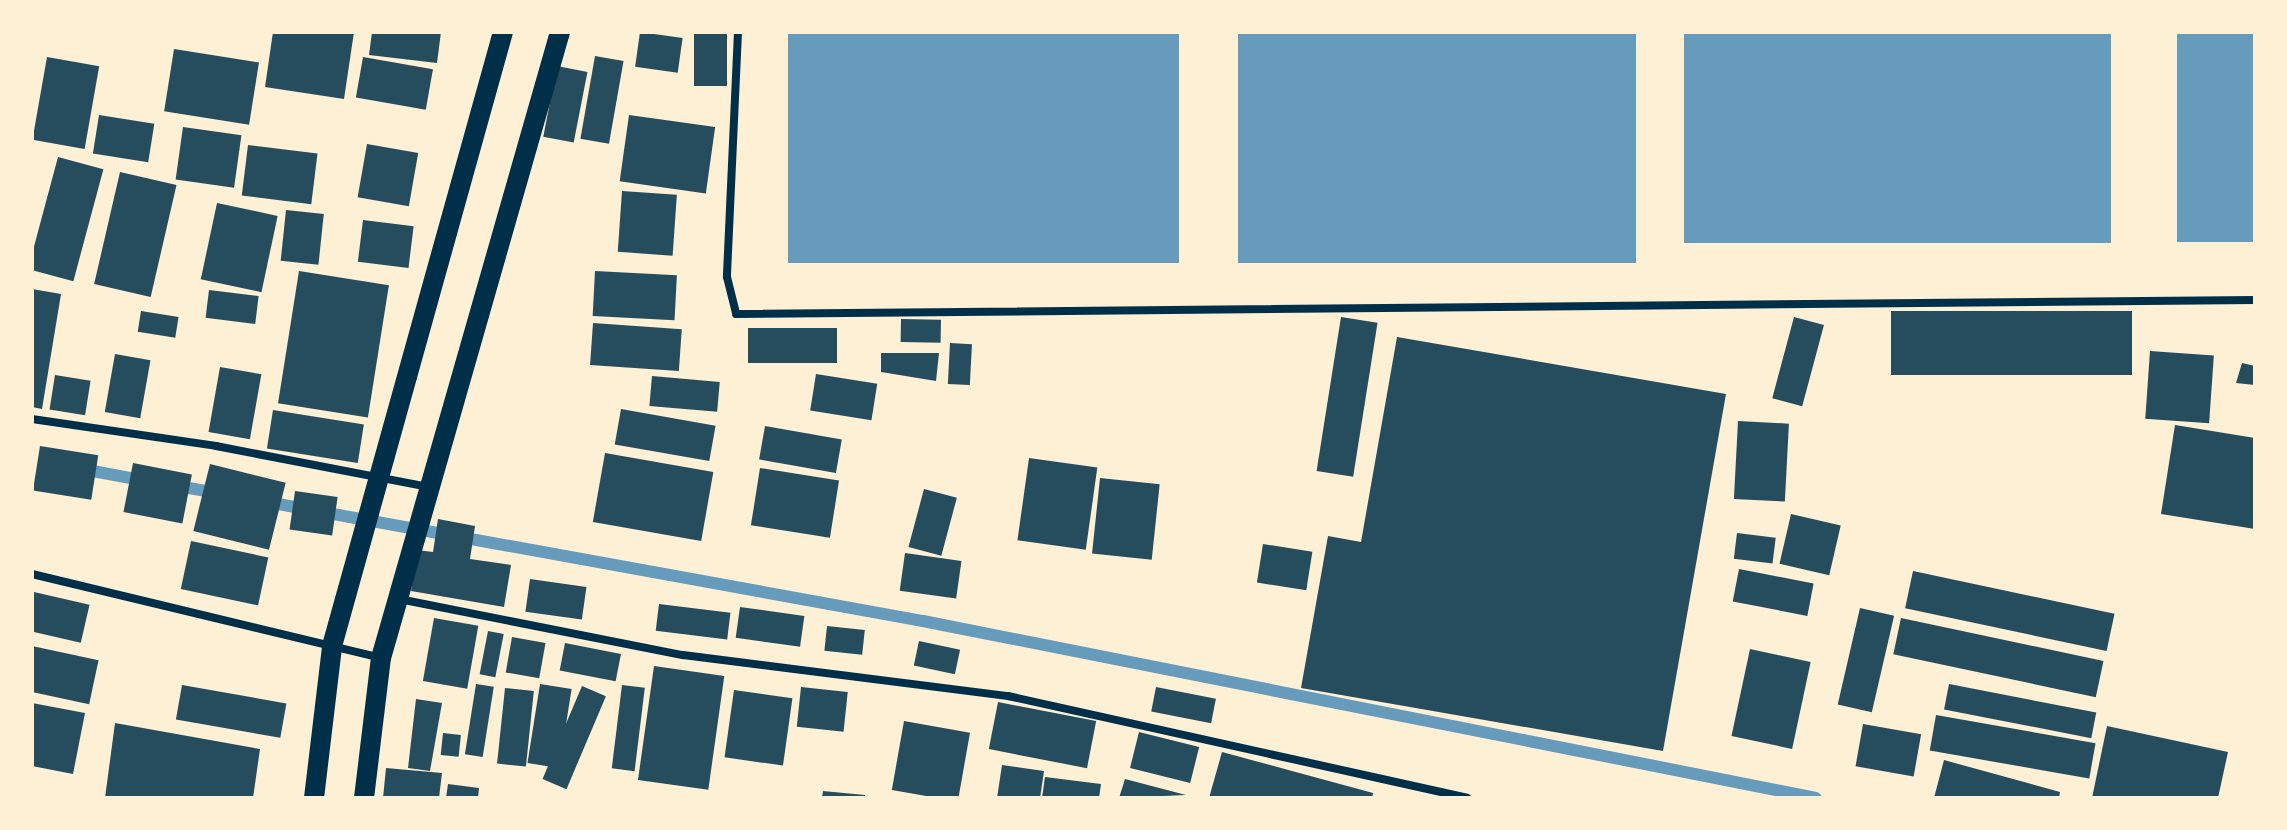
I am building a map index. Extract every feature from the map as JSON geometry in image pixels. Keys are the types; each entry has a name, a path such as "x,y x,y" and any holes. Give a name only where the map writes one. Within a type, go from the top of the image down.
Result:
{"main road":[{"path":"314,798 332,646 377,475 503,32"},
{"path":"364,798 381,658 560,32"}],"street":[{"path":"738,32 727,277 736,314 2255,300"},
{"path":"32,419 377,475 428,487"},
{"path":"32,574 381,658"},
{"path":"398,599 683,655 1008,696 1467,798"}],"water":[{"path":"788,32 1179,32 1179,263 788,263"},
{"path":"1238,32 1636,32 1636,263 1238,263"},
{"path":"1684,32 2111,32 2111,243 1684,243"},
{"path":"2177,32 2255,32 2255,242 2177,242"}],"building":[{"path":"273,32 354,32 344,99 265,87"},
{"path":"372,32 441,32 437,63 369,55"},
{"path":"640,32 683,38 678,73 635,67"},
{"path":"694,32 727,32 727,86 694,86"},
{"path":"174,49 259,62 249,125 164,111"},
{"path":"595,56 624,61 609,144 580,139"},
{"path":"47,57 99,66 85,149 32,140"},
{"path":"363,57 433,69 426,110 356,97"},
{"path":"557,66 587,72 574,143 543,137"},
{"path":"99,115 154,124 148,162 93,154"},
{"path":"629,115 715,127 706,193 620,181"},
{"path":"183,127 241,135 234,188 176,179"},
{"path":"367,144 418,153 409,206 358,197"},
{"path":"248,145 317,154 311,204 242,196"},
{"path":"58,157 103,169 73,281 32,270 32,254"},
{"path":"120,172 177,185 151,297 94,284"},
{"path":"622,191 677,195 673,256 618,252"},
{"path":"217,203 278,216 261,292 201,279"},
{"path":"286,210 324,214 318,265 281,261"},
{"path":"363,220 414,226 409,268 358,262"},
{"path":"299,271 389,285 368,418 278,403"},
{"path":"595,271 677,275 675,320 593,316"},
{"path":"32,289 61,294 42,409 32,407"},
{"path":"209,290 259,296 255,324 206,318"},
{"path":"141,311 179,317 175,338 138,332"},
{"path":"1891,311 2132,311 2132,375 1891,375"},
{"path":"1341,317 1378,323 1353,477 1317,471"},
{"path":"1794,317 1824,325 1802,406 1772,398"},
{"path":"901,319 941,320 941,343 901,342"},
{"path":"593,323 682,329 679,371 590,365"},
{"path":"748,328 837,328 837,363 748,363"},
{"path":"1397,337 1726,394 1663,751 1301,688 1328,536 1361,542"},
{"path":"950,343 972,344 970,385 948,384"},
{"path":"2150,351 2214,355 2209,423 2145,419"},
{"path":"881,353 939,353 936,381 881,372"},
{"path":"115,354 150,360 140,418 105,412"},
{"path":"2242,363 2255,366 2255,385 2236,383"},
{"path":"220,367 261,374 250,439 209,432"},
{"path":"816,374 877,384 871,420 810,411"},
{"path":"55,375 91,381 85,415 50,410"},
{"path":"652,376 720,382 717,412 649,406"},
{"path":"621,409 716,426 709,461 615,444"},
{"path":"273,410 364,424 358,463 267,449"},
{"path":"1738,421 1789,424 1785,502 1734,499"},
{"path":"2175,425 2255,438 2255,529 2161,514"},
{"path":"765,426 842,440 836,473 759,459"},
{"path":"40,446 98,455 91,500 33,490"},
{"path":"605,453 713,472 701,541 593,522"},
{"path":"1029,458 1097,468 1086,550 1017,540"},
{"path":"133,463 192,474 182,524 123,512"},
{"path":"210,464 286,483 269,550 193,531"},
{"path":"760,468 839,481 830,538 751,525"},
{"path":"1100,478 1160,484 1152,560 1092,554"},
{"path":"924,489 957,498 941,556 908,547"},
{"path":"295,491 338,497 332,536 290,530"},
{"path":"1791,514 1841,525 1829,575 1780,564"},
{"path":"438,519 475,526 470,559 511,565 504,607 411,591 417,550 433,552"},
{"path":"1737,533 1776,538 1773,564 1734,559"},
{"path":"191,541 268,557 258,605 181,589"},
{"path":"1263,544 1312,552 1306,590 1257,583"},
{"path":"905,553 961,561 956,599 900,591"},
{"path":"1739,569 1814,584 1807,616 1733,601"},
{"path":"1913,571 2114,614 2107,651 1905,608"},
{"path":"530,579 586,587 582,620 525,612"},
{"path":"34,592 90,605 81,643 32,632"},
{"path":"659,604 730,613 727,640 656,631"},
{"path":"740,607 804,616 800,647 736,638"},
{"path":"1860,608 1894,616 1872,712 1838,704"},
{"path":"434,618 478,626 467,689 423,681"},
{"path":"1901,618 2103,661 2096,697 1893,654"},
{"path":"827,626 865,630 862,655 824,651"},
{"path":"488,631 504,634 495,677 480,674"},
{"path":"512,637 545,643 539,678 506,672"},
{"path":"919,641 960,650 955,674 914,665"},
{"path":"565,643 621,654 616,681 560,670"},
{"path":"32,646 99,660 89,704 32,692"},
{"path":"1750,649 1811,662 1792,749 1731,736"},
{"path":"654,666 724,676 708,790 638,780"},
{"path":"476,684 494,687 483,757 465,754"},
{"path":"540,684 572,689 559,768 527,763"},
{"path":"1949,684 2096,713 2091,738 1944,710"},
{"path":"182,685 286,703 280,738 176,719"},
{"path":"622,685 645,688 635,771 612,768"},
{"path":"582,686 606,696 566,789 543,779"},
{"path":"801,687 848,692 844,732 797,727"},
{"path":"1156,687 1216,699 1211,723 1151,712"},
{"path":"505,688 534,691 526,767 497,764"},
{"path":"734,690 792,698 783,766 725,757"},
{"path":"416,699 442,703 430,771 408,768"},
{"path":"998,702 1096,721 1087,768 989,749"},
{"path":"32,703 85,713 73,774 32,766"},
{"path":"1936,715 2096,743 2089,779 1930,750"},
{"path":"904,721 970,733 958,798 938,798 892,790"},
{"path":"115,723 260,749 253,798 105,798"},
{"path":"1863,724 1921,734 1914,777 1856,766"},
{"path":"2107,726 2228,752 2218,798 2092,798"},
{"path":"1139,732 1199,747 1190,783 1130,768"},
{"path":"443,733 461,735 459,757 441,755"},
{"path":"1222,752 1373,793 1372,798 1209,798"},
{"path":"1944,760 2060,792 2059,798 1934,798"},
{"path":"1002,765 1044,771 1040,798 997,798"},
{"path":"386,768 442,773 439,798 383,798"},
{"path":"1045,777 1101,784 1099,798 1042,798"},
{"path":"1125,779 1186,795 1119,798"},
{"path":"448,784 479,788 478,798 446,798"},
{"path":"823,791 865,795 865,798 822,798"}],"waterway":[{"path":"82,469 147,481"},
{"path":"177,486 218,493"},
{"path":"267,502 923,621 1816,798"}]}
